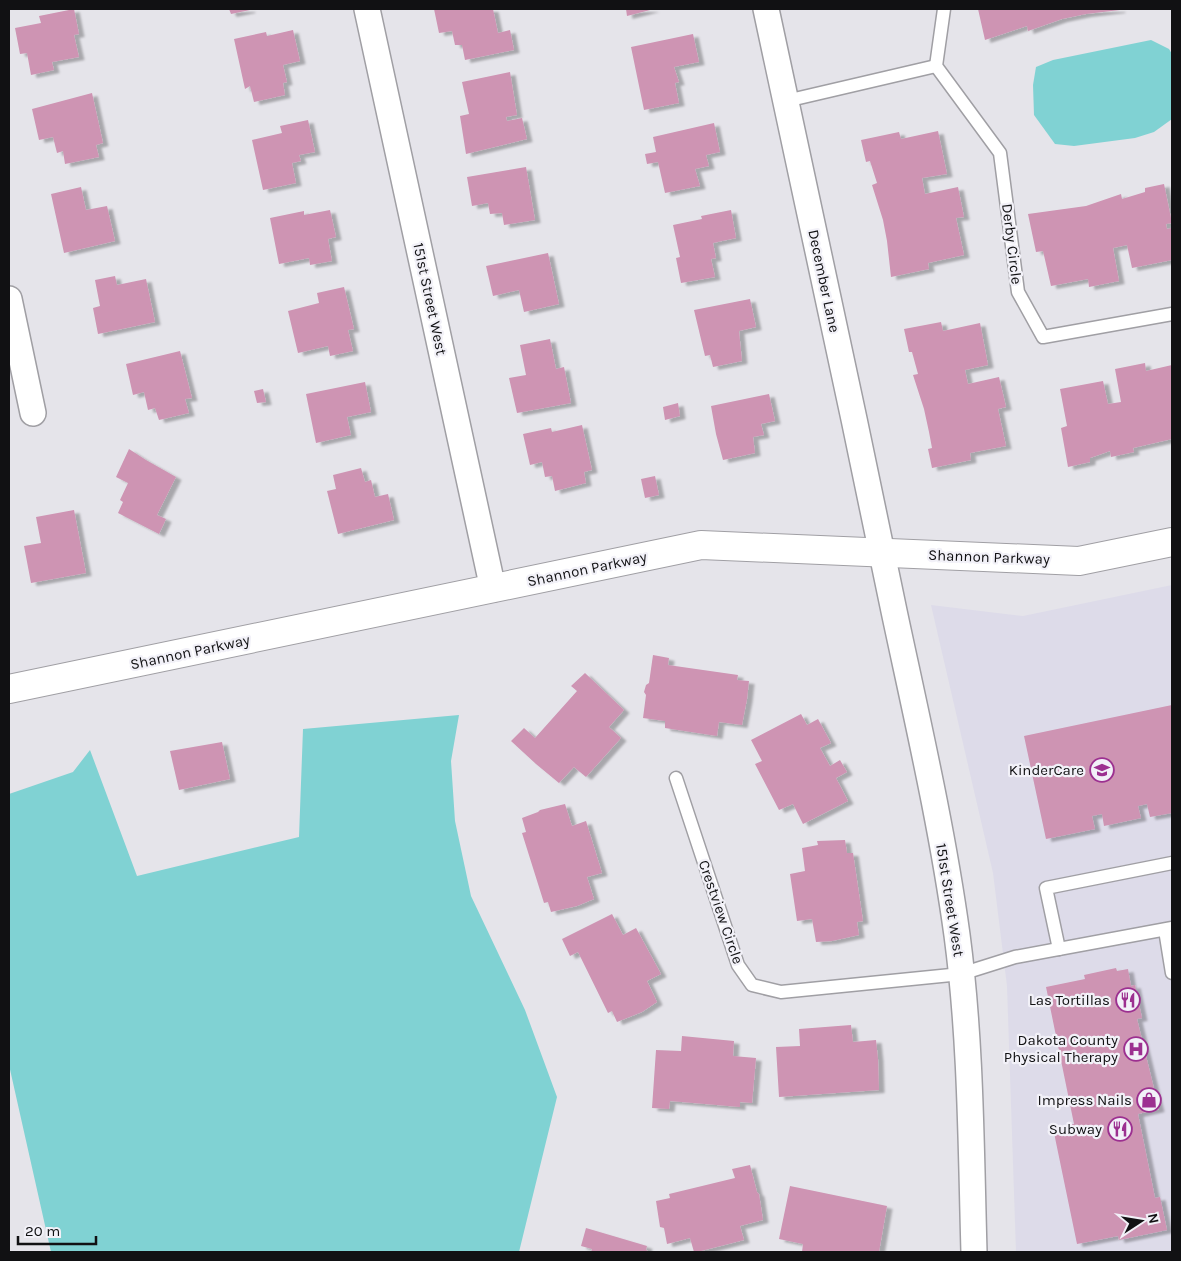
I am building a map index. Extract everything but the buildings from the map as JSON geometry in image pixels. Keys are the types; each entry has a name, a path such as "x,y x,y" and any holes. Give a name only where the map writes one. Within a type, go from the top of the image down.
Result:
{"street":[{"name":"151st Street West","path":"367,9 493,588"},
{"name":"December Lane","path":"766,9 882,552"},
{"path":"9,299 33,413"},
{"name":"Shannon Parkway","path":"9,689 701,545 1080,560 1172,542"},
{"name":"151st Street West","path":"882,552 946,868 961,974 968,1085 974,1252"}],"lane":[{"path":"786,101 936,66 944,9"},
{"name":"Derby Circle","path":"936,66 1000,153 1018,292 1044,337 1172,314"},
{"name":"Crestview Circle","path":"676,778 738,965 752,985 782,992 961,974 1015,957 1169,929"},
{"path":"1059,949 1046,888 1172,863"},
{"path":"1169,929 1172,973"}],"shaded area":[{"path":"1172,585 1172,1252 1016,1252 1007,986 993,873 931,605 1023,616"}],"water":[{"path":"1151,40 1169,49 1172,54 1172,119 1154,132 1135,138 1074,146 1055,144 1034,115 1033,85 1036,67 1053,60"},
{"path":"459,715 451,761 455,821 471,896 525,1010 557,1097 519,1252 51,1252 9,1065 9,794 73,772 90,750 137,876 299,837 303,729"}],"place":[{"name":"KinderCare","path":"1102,770"},
{"name":"Las Tortillas","path":"1128,1000"},
{"name":"Dakota County Physical Therapy","path":"1136,1049"},
{"name":"Impress Nails","path":"1149,1100"},
{"name":"Subway","path":"1120,1129"}]}
